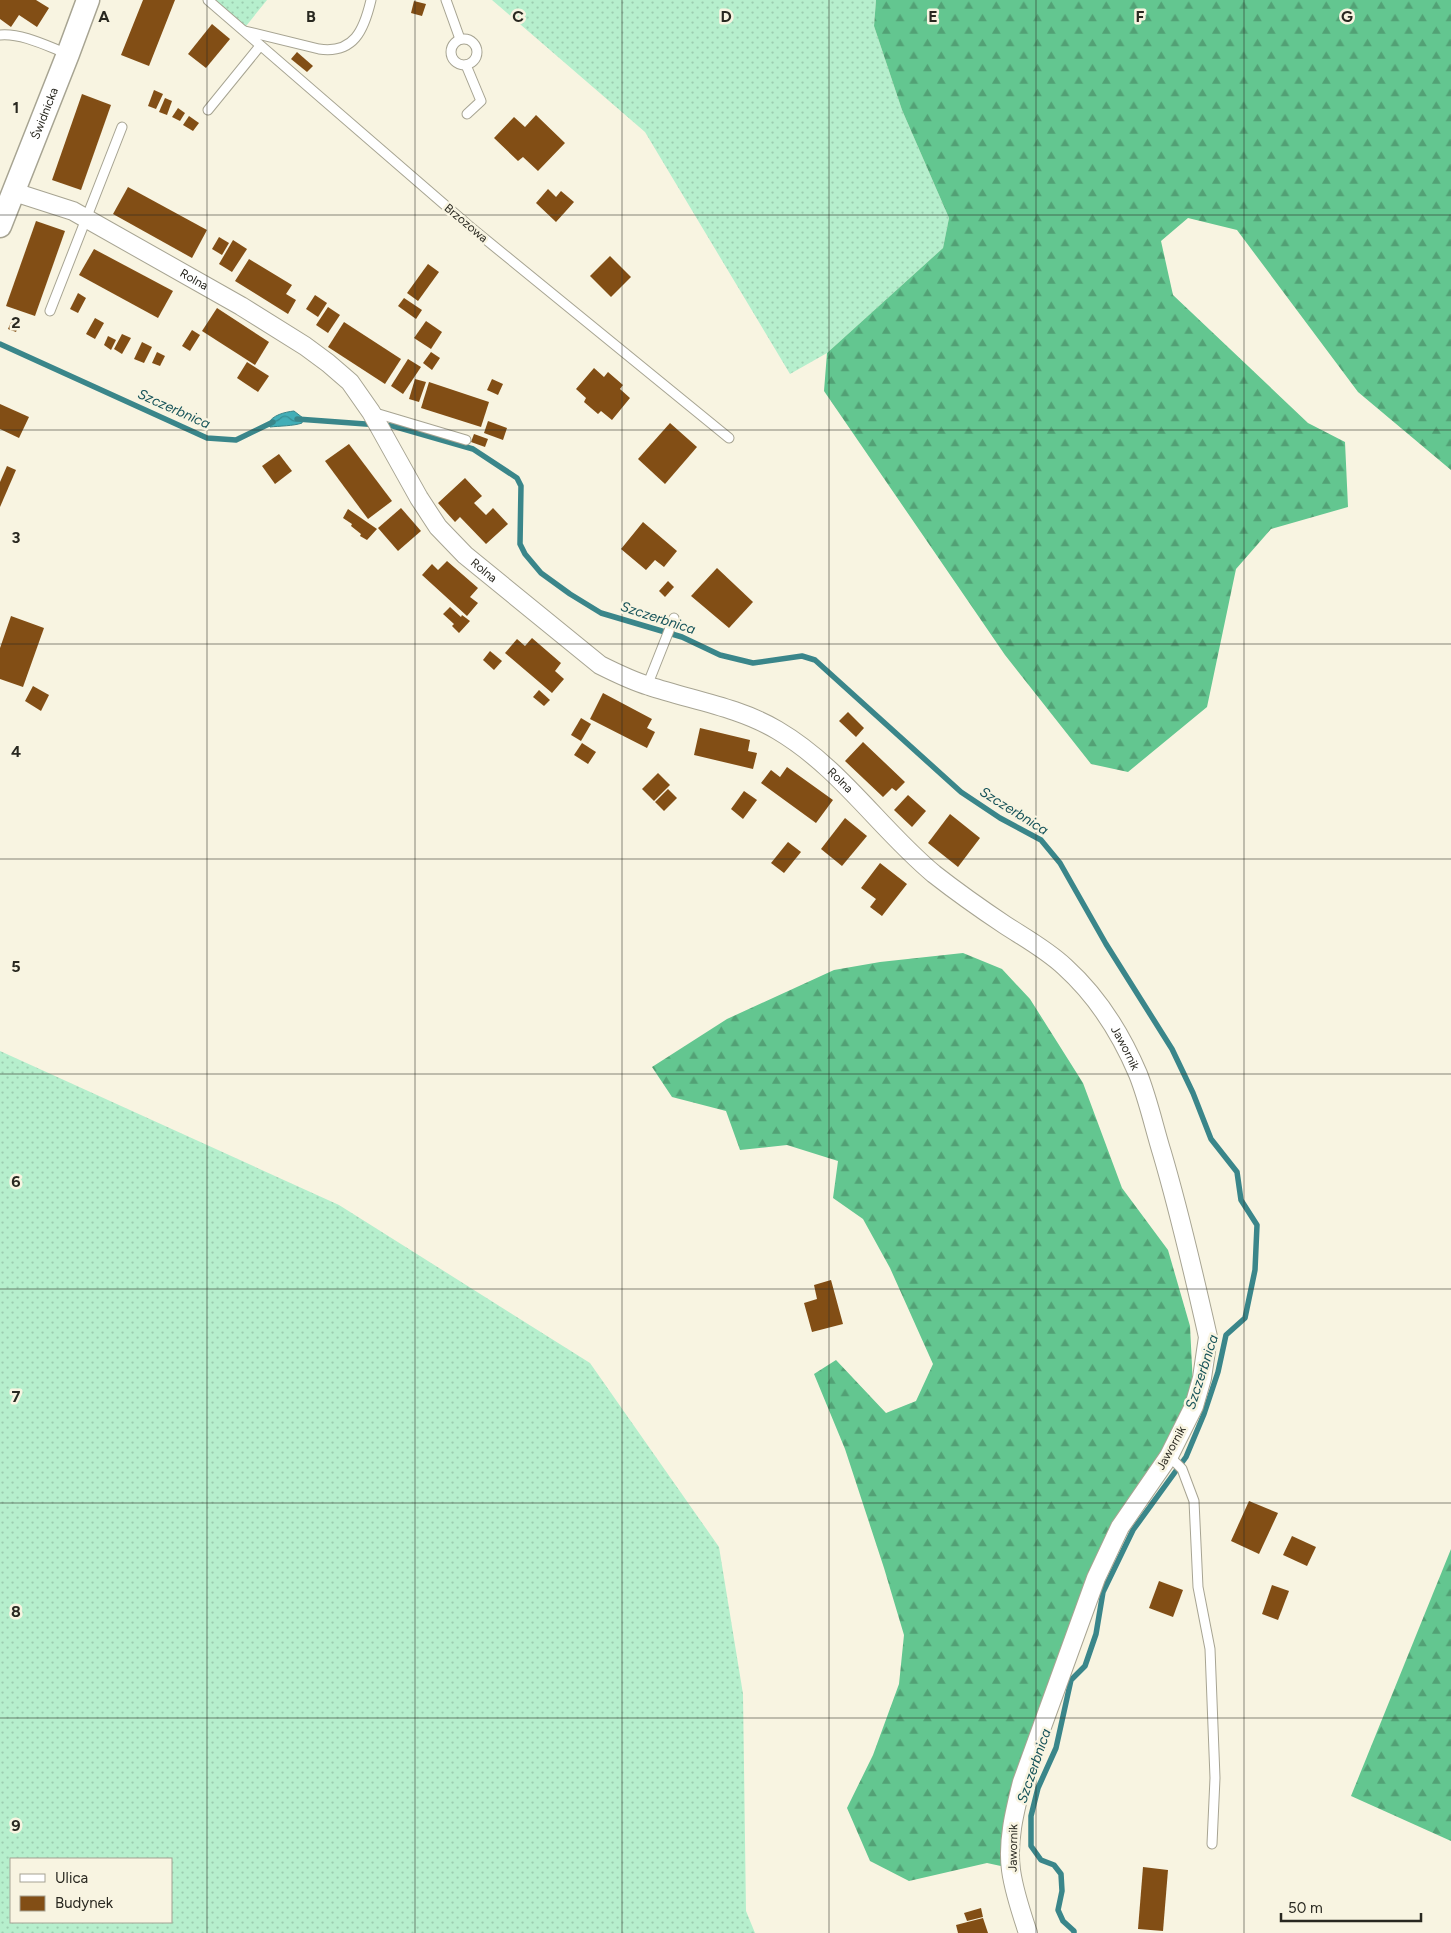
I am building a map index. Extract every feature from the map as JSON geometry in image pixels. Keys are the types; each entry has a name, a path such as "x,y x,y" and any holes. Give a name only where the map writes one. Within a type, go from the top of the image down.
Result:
{"street":[{"name":"Świdnicka","path":"0,226 88,0"},
{"name":"Rolna","path":"14,192 73,211 241,306 305,346 350,382 383,431 419,498 438,527 465,555 600,665 647,686 755,719 802,746 850,788 905,846 934,873 990,915"},
{"name":"Jawornik","path":"990,915 1063,965 1088,991 1111,1023 1138,1076 1176,1200 1208,1337 1202,1378 1194,1406 1169,1456 1120,1527 1096,1578 1022,1782 1011,1836 1010,1868 1017,1900 1028,1933"}],"lane":[{"name":"Brzozowa","path":"208,0 468,226 729,438"},
{"path":"242,30 319,49 330,51 339,49 349,45 356,37 367,19 371,0"},
{"path":"446,0 460,39"},
{"path":"0,35 7,34 43,44 68,54"},
{"path":"460,39 469,39 477,49 476,57 471,63 466,65 458,64 454,61 451,53 453,44 460,39"},
{"path":"208,110 260,46"},
{"path":"466,65 481,100 468,114"},
{"path":"50,311 122,127"},
{"path":"371,412 466,440"},
{"path":"647,686 674,618"},
{"path":"1169,1456 1182,1469 1194,1500 1198,1587 1210,1649 1215,1778 1212,1844"}],"green space":[{"path":"208,0 267,0 242,31"},
{"path":"492,0 876,0 874,26 902,110 949,218 943,248 827,353 790,374 645,132"},
{"path":"876,0 1451,0 1451,470 1358,392 1237,230 1188,218 1161,241 1173,295 1308,423 1345,442 1348,507 1271,529 1236,569 1207,707 1128,772 1091,764 1005,655 824,391 827,353 943,248 949,218 902,110 874,26"},
{"path":"963,953 1002,969 1030,999 1083,1083 1122,1188 1168,1250 1190,1326 1194,1406 1126,1519 1035,1745 1010,1868 987,1863 909,1881 870,1861 847,1808 873,1755 899,1684 904,1635 845,1449 814,1374 836,1360 886,1413 916,1401 933,1364 890,1268 863,1219 833,1198 838,1161 787,1145 740,1150 726,1111 672,1097 652,1067 727,1019 834,970 880,962"},
{"path":"0,1051 339,1205 590,1363 719,1547 743,1694 746,1911 755,1933 0,1933"},
{"path":"1451,1549 1451,1841 1351,1796"}],"water":[{"path":"294,411 303,418 302,423 270,427 268,424 276,416"}],"building":[{"path":"0,0 36,0 49,8 37,27 19,15 11,27 0,19"},
{"path":"143,0 175,0 149,66 121,55"},
{"path":"414,1 426,4 422,16 411,13"},
{"path":"212,24 230,39 206,68 188,54"},
{"path":"297,52 313,66 307,72 291,59"},
{"path":"154,90 163,94 156,109 148,106"},
{"path":"82,94 111,105 81,190 52,180"},
{"path":"165,98 172,101 167,115 159,112"},
{"path":"178,108 185,113 180,121 172,117"},
{"path":"536,115 565,143 538,171 523,157 518,161 494,138 514,117 525,127"},
{"path":"189,116 199,123 193,131 183,125"},
{"path":"128,187 207,230 192,258 113,214"},
{"path":"548,189 556,197 561,191 574,202 556,222 536,203"},
{"path":"36,221 65,231 35,316 6,306"},
{"path":"219,237 229,243 222,255 212,249"},
{"path":"233,240 247,249 232,272 219,264"},
{"path":"94,249 173,291 158,318 79,275"},
{"path":"610,256 631,277 611,297 590,276"},
{"path":"249,259 292,285 286,294 296,300 288,314 235,281"},
{"path":"428,264 439,272 418,301 407,293"},
{"path":"78,293 86,298 78,313 70,309"},
{"path":"315,295 327,303 318,317 306,309"},
{"path":"404,298 422,310 416,319 398,306"},
{"path":"328,307 340,315 328,333 316,325"},
{"path":"217,308 269,342 255,365 202,331"},
{"path":"95,318 104,323 95,339 86,334"},
{"path":"12,320 20,322 16,332 8,329"},
{"path":"426,321 442,332 431,349 414,338"},
{"path":"344,322 401,359 385,384 328,347"},
{"path":"192,330 200,335 190,351 182,346"},
{"path":"122,334 131,338 122,354 114,349"},
{"path":"108,336 116,340 111,350 104,345"},
{"path":"142,342 152,347 144,363 134,359"},
{"path":"157,352 165,356 160,366 152,363"},
{"path":"431,352 440,358 432,370 423,363"},
{"path":"408,359 421,367 403,394 391,386"},
{"path":"247,362 269,376 258,392 237,378"},
{"path":"594,368 604,377 608,372 623,385 620,389 630,398 612,420 601,411 598,414 584,402 586,398 576,389"},
{"path":"415,379 426,382 419,402 409,399"},
{"path":"492,379 503,384 498,395 487,390"},
{"path":"429,382 489,402 481,427 421,408"},
{"path":"0,404 29,417 19,438 0,429"},
{"path":"488,421 507,428 503,440 484,433"},
{"path":"670,423 697,447 665,484 638,459"},
{"path":"474,434 488,439 485,447 471,442"},
{"path":"349,444 392,501 368,519 325,461"},
{"path":"279,454 292,471 275,484 262,466"},
{"path":"7,466 16,470 0,507 0,482"},
{"path":"465,478 482,496 474,503 486,515 493,508 508,524 486,544 460,517 455,522 438,503"},
{"path":"401,508 421,531 398,551 378,528"},
{"path":"348,509 377,529 367,540 360,536 361,534 351,526 352,524 343,518"},
{"path":"643,522 677,551 664,567 655,560 646,570 621,549"},
{"path":"447,561 478,588 470,597 478,603 467,616 422,575 432,564 438,570"},
{"path":"717,568 753,602 729,628 691,596"},
{"path":"668,581 674,587 665,597 659,591"},
{"path":"450,607 461,617 462,615 470,621 459,633 452,626 454,624 443,614"},
{"path":"11,616 44,628 23,687 0,679 0,648"},
{"path":"532,638 561,663 555,671 564,679 552,693 505,653 517,639 525,646"},
{"path":"490,651 502,661 494,670 483,660"},
{"path":"33,686 49,695 41,711 25,701"},
{"path":"539,690 550,700 544,706 533,697"},
{"path":"603,693 652,719 647,728 655,732 647,748 590,719"},
{"path":"848,712 864,728 856,737 839,721"},
{"path":"581,718 591,724 581,741 571,735"},
{"path":"700,728 750,740 748,751 757,753 753,769 694,755"},
{"path":"863,742 905,782 896,791 892,788 883,797 845,761"},
{"path":"582,743 596,752 588,764 574,755"},
{"path":"787,767 833,800 816,823 761,783 771,770 780,777"},
{"path":"658,773 670,785 654,801 642,789"},
{"path":"668,789 677,798 664,811 655,802"},
{"path":"744,791 757,800 743,819 731,809"},
{"path":"908,795 926,811 912,827 894,810"},
{"path":"950,814 980,838 958,867 928,843"},
{"path":"845,818 867,836 842,866 821,849"},
{"path":"788,842 801,852 784,873 771,863"},
{"path":"880,863 907,884 882,916 870,907 876,899 861,888"},
{"path":"831,1280 843,1324 812,1332 804,1303 817,1299 814,1285"},
{"path":"1249,1501 1278,1513 1259,1554 1231,1541"},
{"path":"1292,1536 1316,1547 1307,1566 1283,1555"},
{"path":"1159,1581 1183,1590 1173,1617 1149,1608"},
{"path":"1272,1585 1289,1591 1278,1620 1262,1614"},
{"path":"1143,1867 1168,1870 1163,1931 1138,1929"},
{"path":"981,1908 983,1917 967,1921 964,1913"},
{"path":"983,1918 988,1933 958,1933 956,1925"}],"waterway":[{"name":"Szczerbnica","path":"0,344 207,438 236,440 273,422"},
{"name":"Szczerbnica","path":"297,419 393,426 473,449 517,478 521,486 520,544 525,554 541,573 570,594 601,613 682,637 720,655 753,663 802,656 815,660 961,792 1000,818 1041,840 1060,863 1106,944 1172,1049 1193,1093 1211,1139 1237,1172 1241,1200 1257,1225 1255,1270 1245,1318 1226,1335 1218,1372 1204,1414 1186,1457 1133,1530 1103,1592 1096,1634 1085,1666 1071,1680 1056,1748 1038,1788 1031,1816 1031,1846 1041,1860 1054,1865 1061,1874 1062,1891 1058,1910 1063,1921 1074,1933"}]}
